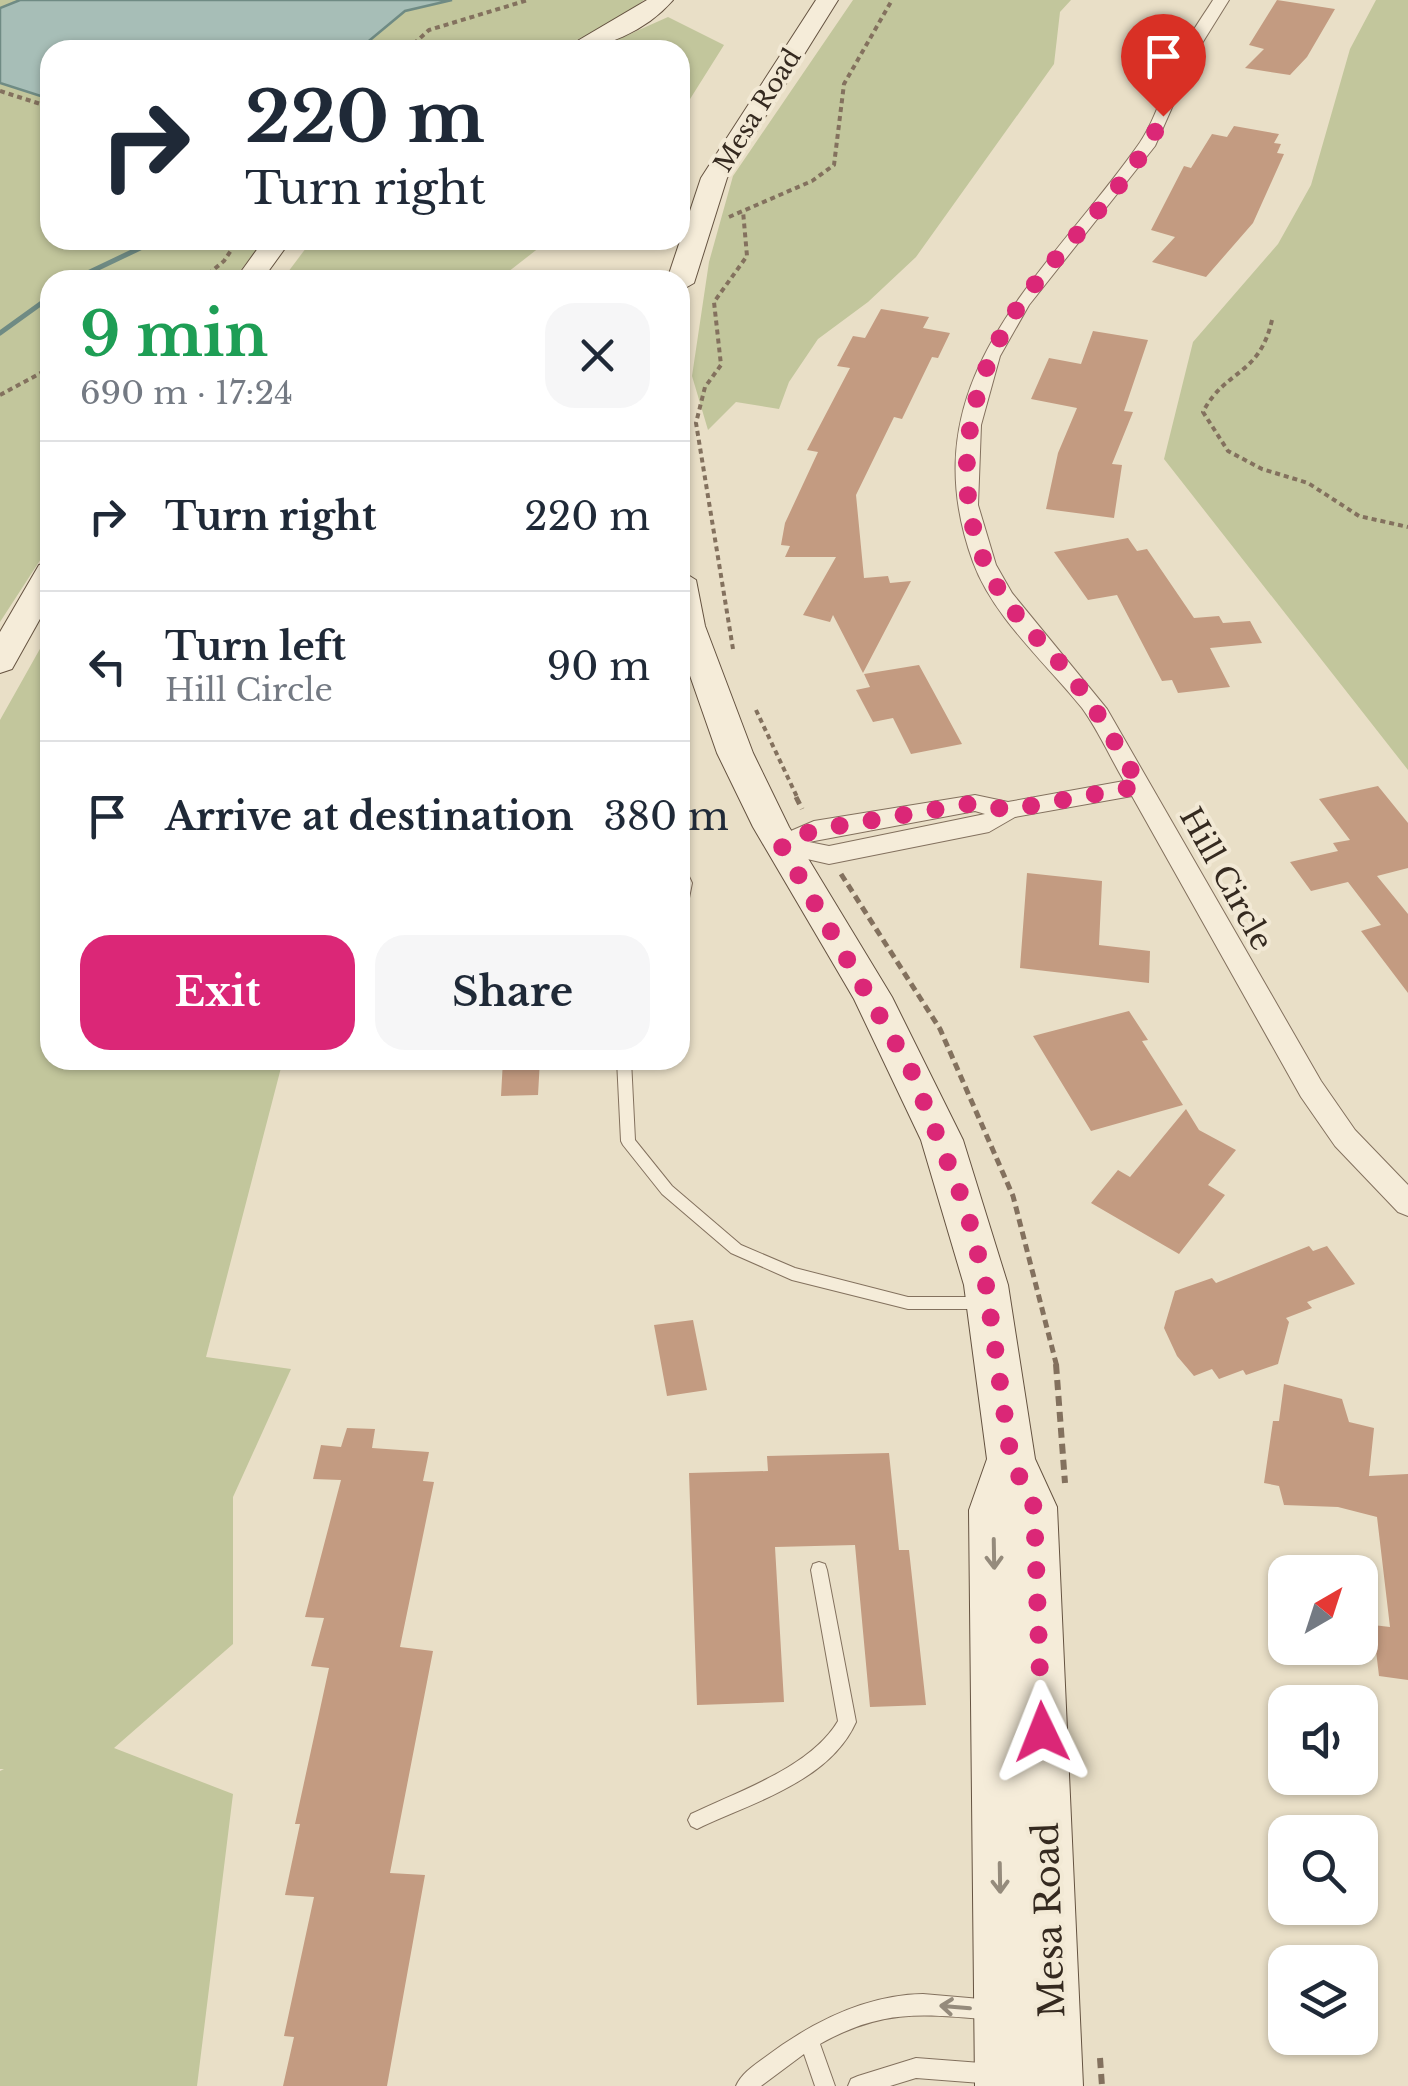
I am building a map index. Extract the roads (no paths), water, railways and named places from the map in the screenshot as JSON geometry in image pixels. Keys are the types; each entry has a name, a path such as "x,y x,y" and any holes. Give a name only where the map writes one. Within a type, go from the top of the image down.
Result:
{"main road":[{"path":"597,40 662,0"},
{"name":"Mesa Road","path":"684,270 714,178 827,0"},
{"path":"0,662 40,590"},
{"name":"Mesa Road","path":"690,629 711,692 781,845 911,1070 966,1208 989,1303 1011,1459 994,1510 1029,2081"}],"street":[{"name":"Hill Circle","path":"1221,0 1188,53 1157,129 1136,164 1006,326 978,390 968,453 967,505 985,566 1024,624 1085,695 1311,1089 1346,1138 1408,1204"},
{"path":"781,845 814,830 900,815 975,803 1008,810 1140,786"},
{"path":"781,845 828,855 989,823 1008,810"},
{"path":"900,815 912,839"}],"lane":[{"path":"624,1070 628,1141 667,1190 736,1249 792,1274 908,1303 989,1303"},
{"path":"697,1820 813,1761 842,1735 847,1722 819,1570"},
{"path":"746,2086 809,2040 876,2012 912,2004 1027,2014"},
{"path":"809,2040 825,2086"},
{"path":"858,2086 916,2068 1029,2081"}],"water":[{"path":"20,0 452,0 405,11 370,40 40,40 40,96 0,83 0,8"}],"waterway":[{"path":"94,270 136,250"},
{"path":"0,333 40,304"}]}
